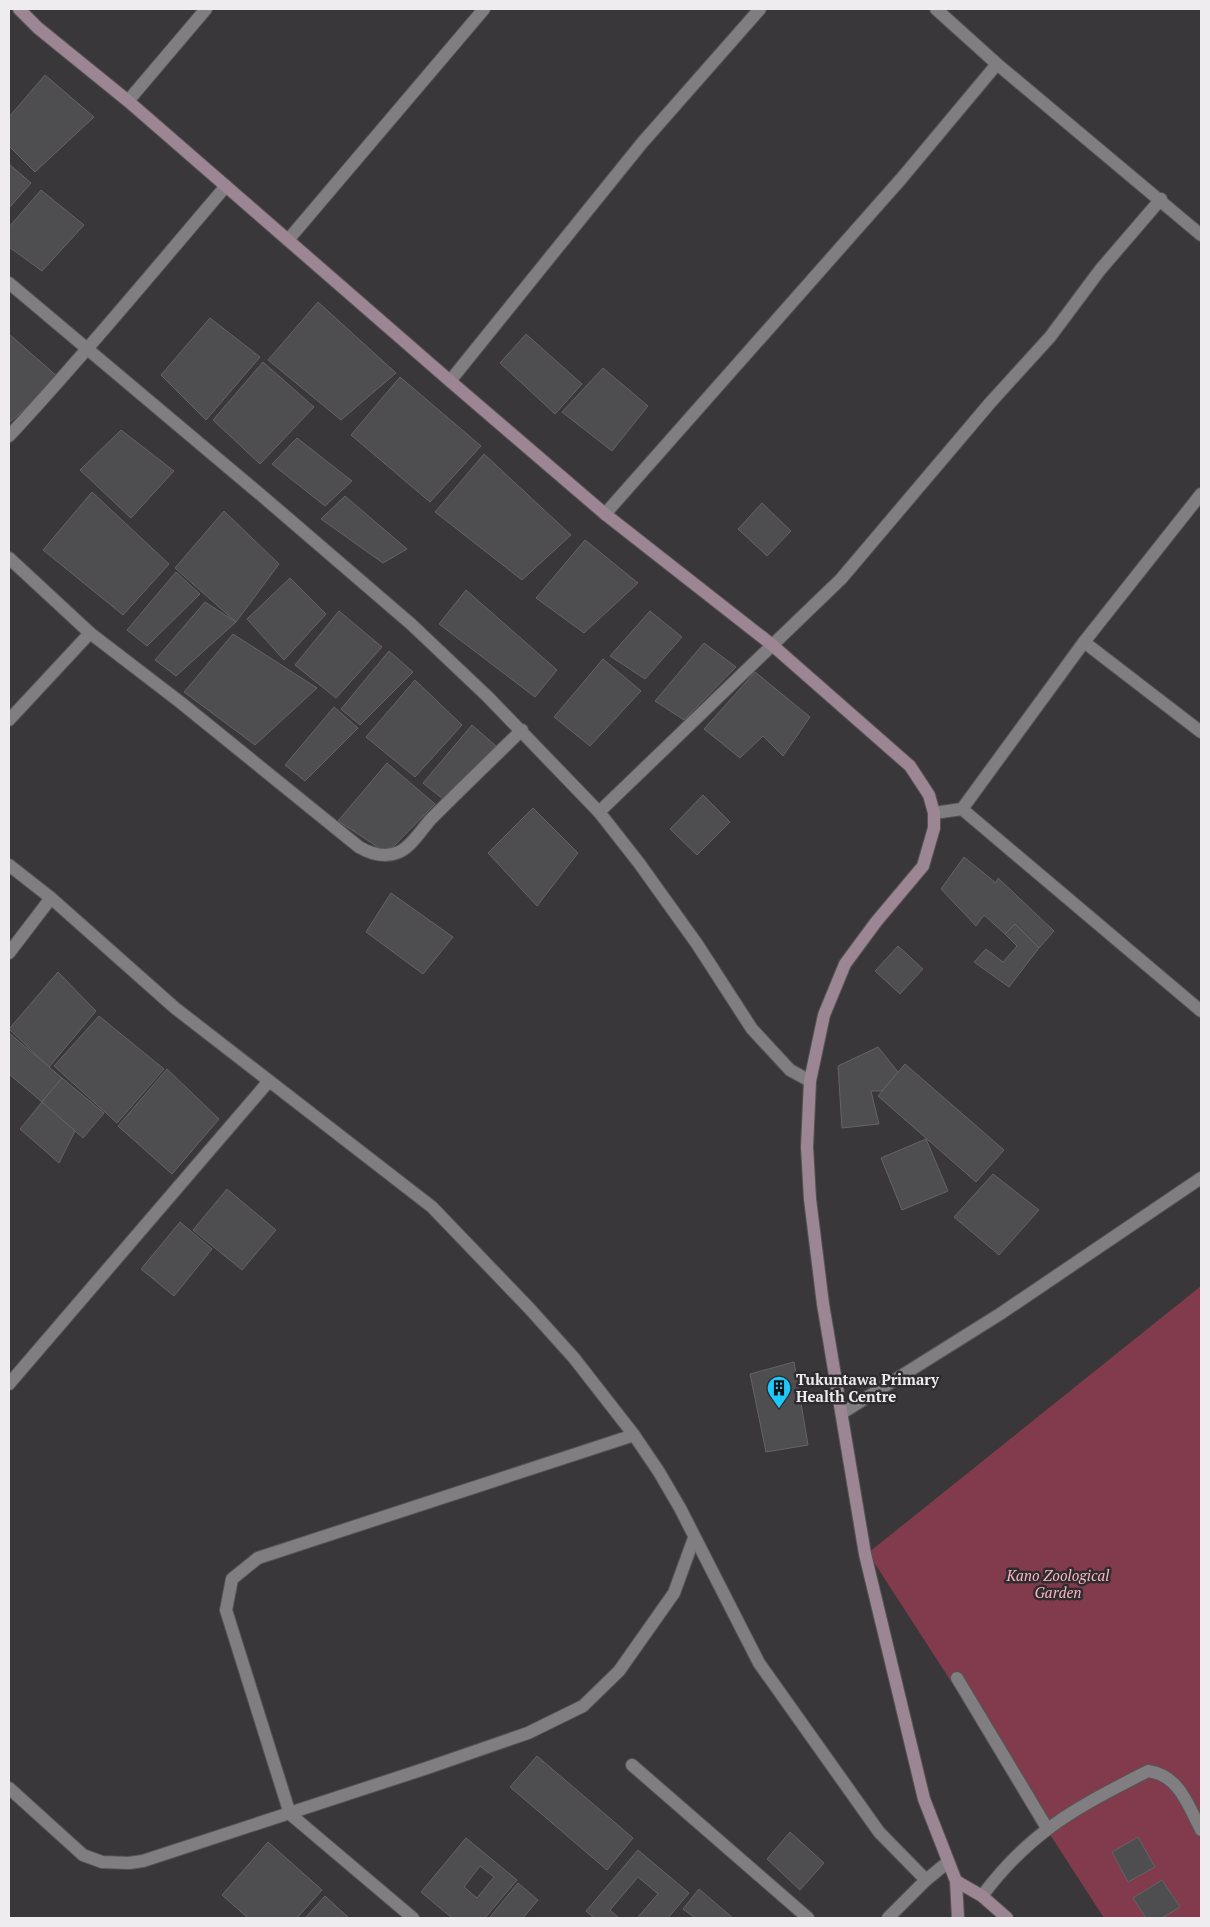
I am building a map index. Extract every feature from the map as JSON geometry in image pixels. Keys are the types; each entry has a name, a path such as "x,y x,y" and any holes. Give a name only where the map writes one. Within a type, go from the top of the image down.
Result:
{"main road":[{"path":"18,9 38,28 128,101 605,514 771,644 910,766 929,796 934,813 934,828 923,866 876,922 846,964 824,1015 810,1081 807,1147 810,1199 823,1304 864,1554 924,1799 956,1881 958,1918"},
{"path":"956,1881 982,1896 1007,1918"}],"street":[{"path":"128,101 206,9"},
{"path":"288,240 484,9"},
{"path":"450,381 642,143 760,9"},
{"path":"936,9 997,64 1161,199 1201,235"},
{"path":"605,514 901,180 997,64"},
{"path":"9,436 58,384 86,348 226,186"},
{"path":"599,812 771,644 841,579 990,403 1050,337 1100,270 1161,199"},
{"path":"9,283 262,495 411,624 522,730 599,812 639,863 691,936 752,1028 790,1070 810,1081"},
{"path":"934,813 962,809 1084,642 1201,494"},
{"path":"9,558 90,633 180,702 358,847 376,854 388,856 407,846 522,730"},
{"path":"9,720 90,633"},
{"path":"1084,642 1201,732"},
{"path":"962,809 1201,1011"},
{"path":"9,865 51,898 175,1008 432,1207 574,1358 634,1434 659,1472 759,1663 879,1832 904,1861 926,1880"},
{"path":"9,953 51,898"},
{"path":"9,1384 270,1081"},
{"path":"842,1413 1000,1314 1201,1178"},
{"path":"413,1918 290,1814 226,1610 232,1579 258,1558 634,1434"},
{"path":"9,1788 84,1855 93,1860 115,1864 142,1861 290,1814 528,1733 583,1706 619,1671 674,1593 694,1538"},
{"path":"957,1678 1047,1828"},
{"path":"632,1765 808,1918"},
{"path":"982,1896 1015,1856 1047,1828 1075,1809 1148,1771 1162,1773 1178,1786 1201,1830"},
{"path":"888,1918 926,1880 948,1862"}],"green space":[{"name":"Kano Zoological Garden","path":"1201,1286 1201,1918 1104,1918 868,1553"}],"building":[{"path":"45,75 94,117 35,172 9,146 9,117"},
{"path":"9,164 31,183 9,208"},
{"path":"41,190 84,225 42,271 9,247 9,227"},
{"path":"318,302 396,373 341,420 268,360"},
{"path":"210,318 260,357 206,420 161,375"},
{"path":"9,334 59,378 9,423"},
{"path":"526,334 582,384 555,414 500,363"},
{"path":"263,362 314,407 260,464 213,420"},
{"path":"603,368 648,406 612,451 562,412"},
{"path":"400,377 481,446 430,502 351,435"},
{"path":"121,430 174,471 131,518 80,470"},
{"path":"297,438 352,481 325,506 272,464"},
{"path":"484,454 571,535 522,580 435,512"},
{"path":"92,492 169,564 123,615 43,550"},
{"path":"345,496 407,549 383,563 321,519"},
{"path":"762,503 791,531 767,556 738,529"},
{"path":"224,511 279,564 236,622 175,568"},
{"path":"585,540 638,583 584,633 536,598"},
{"path":"176,572 200,594 147,646 127,630"},
{"path":"290,578 326,614 284,660 247,619"},
{"path":"466,590 557,670 535,697 439,624"},
{"path":"205,602 236,622 176,676 155,660"},
{"path":"339,611 382,647 336,698 295,665"},
{"path":"650,611 682,637 645,679 610,656"},
{"path":"233,634 317,688 255,745 184,692"},
{"path":"704,643 736,667 684,720 655,701"},
{"path":"389,651 413,672 360,725 341,709"},
{"path":"603,659 641,691 590,746 554,717"},
{"path":"755,672 810,717 783,756 763,736 740,758 704,729"},
{"path":"415,680 462,725 415,777 366,737"},
{"path":"334,707 358,728 305,781 285,765"},
{"path":"472,725 496,746 443,799 423,783"},
{"path":"387,763 435,804 387,853 338,821"},
{"path":"703,795 730,822 697,855 670,829"},
{"path":"533,808 578,853 537,906 488,853"},
{"path":"964,857 996,883 998,878 1054,931 1039,948 1015,924 1005,934 984,915 976,926 941,889"},
{"path":"391,893 453,937 423,974 366,932"},
{"path":"1015,924 1039,948 1009,987 974,962 986,949 1003,962 1017,946 1005,934"},
{"path":"898,946 923,969 900,994 875,971"},
{"path":"58,972 96,1011 49,1067 9,1029"},
{"path":"99,1016 164,1069 117,1123 54,1066"},
{"path":"9,1033 62,1078 42,1102 9,1074"},
{"path":"878,1047 898,1072 882,1091 871,1091 879,1124 842,1128 838,1066"},
{"path":"905,1064 1004,1150 976,1182 878,1096"},
{"path":"167,1069 219,1119 172,1174 118,1126"},
{"path":"62,1078 104,1113 83,1138 42,1102"},
{"path":"42,1102 75,1131 59,1163 20,1129"},
{"path":"926,1139 948,1191 902,1210 881,1158"},
{"path":"993,1174 1039,1210 999,1255 954,1217"},
{"path":"227,1189 276,1230 242,1270 193,1230"},
{"path":"180,1222 212,1249 174,1296 141,1269"},
{"name":"Tukuntawa Primary Health Centre","path":"794,1362 808,1445 766,1452 750,1374"},
{"path":"537,1756 633,1838 607,1870 510,1787"},
{"path":"790,1832 824,1863 800,1890 767,1859"},
{"path":"1138,1837 1155,1867 1128,1882 1112,1852"},
{"path":"466,1838 517,1880 485,1918 452,1918 421,1892","holes":["480,1866 494,1877 477,1898 464,1887"]},
{"path":"268,1842 322,1890 297,1918 248,1918 222,1895"},
{"path":"638,1850 689,1893 668,1918 637,1918 658,1894 638,1877 610,1910 619,1918 594,1918 586,1911"},
{"path":"1162,1880 1180,1907 1162,1918 1146,1918 1133,1898"},
{"path":"518,1883 538,1900 523,1918 491,1918 490,1917"},
{"path":"699,1889 733,1918 695,1918 683,1909"},
{"path":"325,1896 349,1918 305,1918"}],"place":[{"name":"Tukuntawa Primary Health Centre","path":"779,1409"}]}
